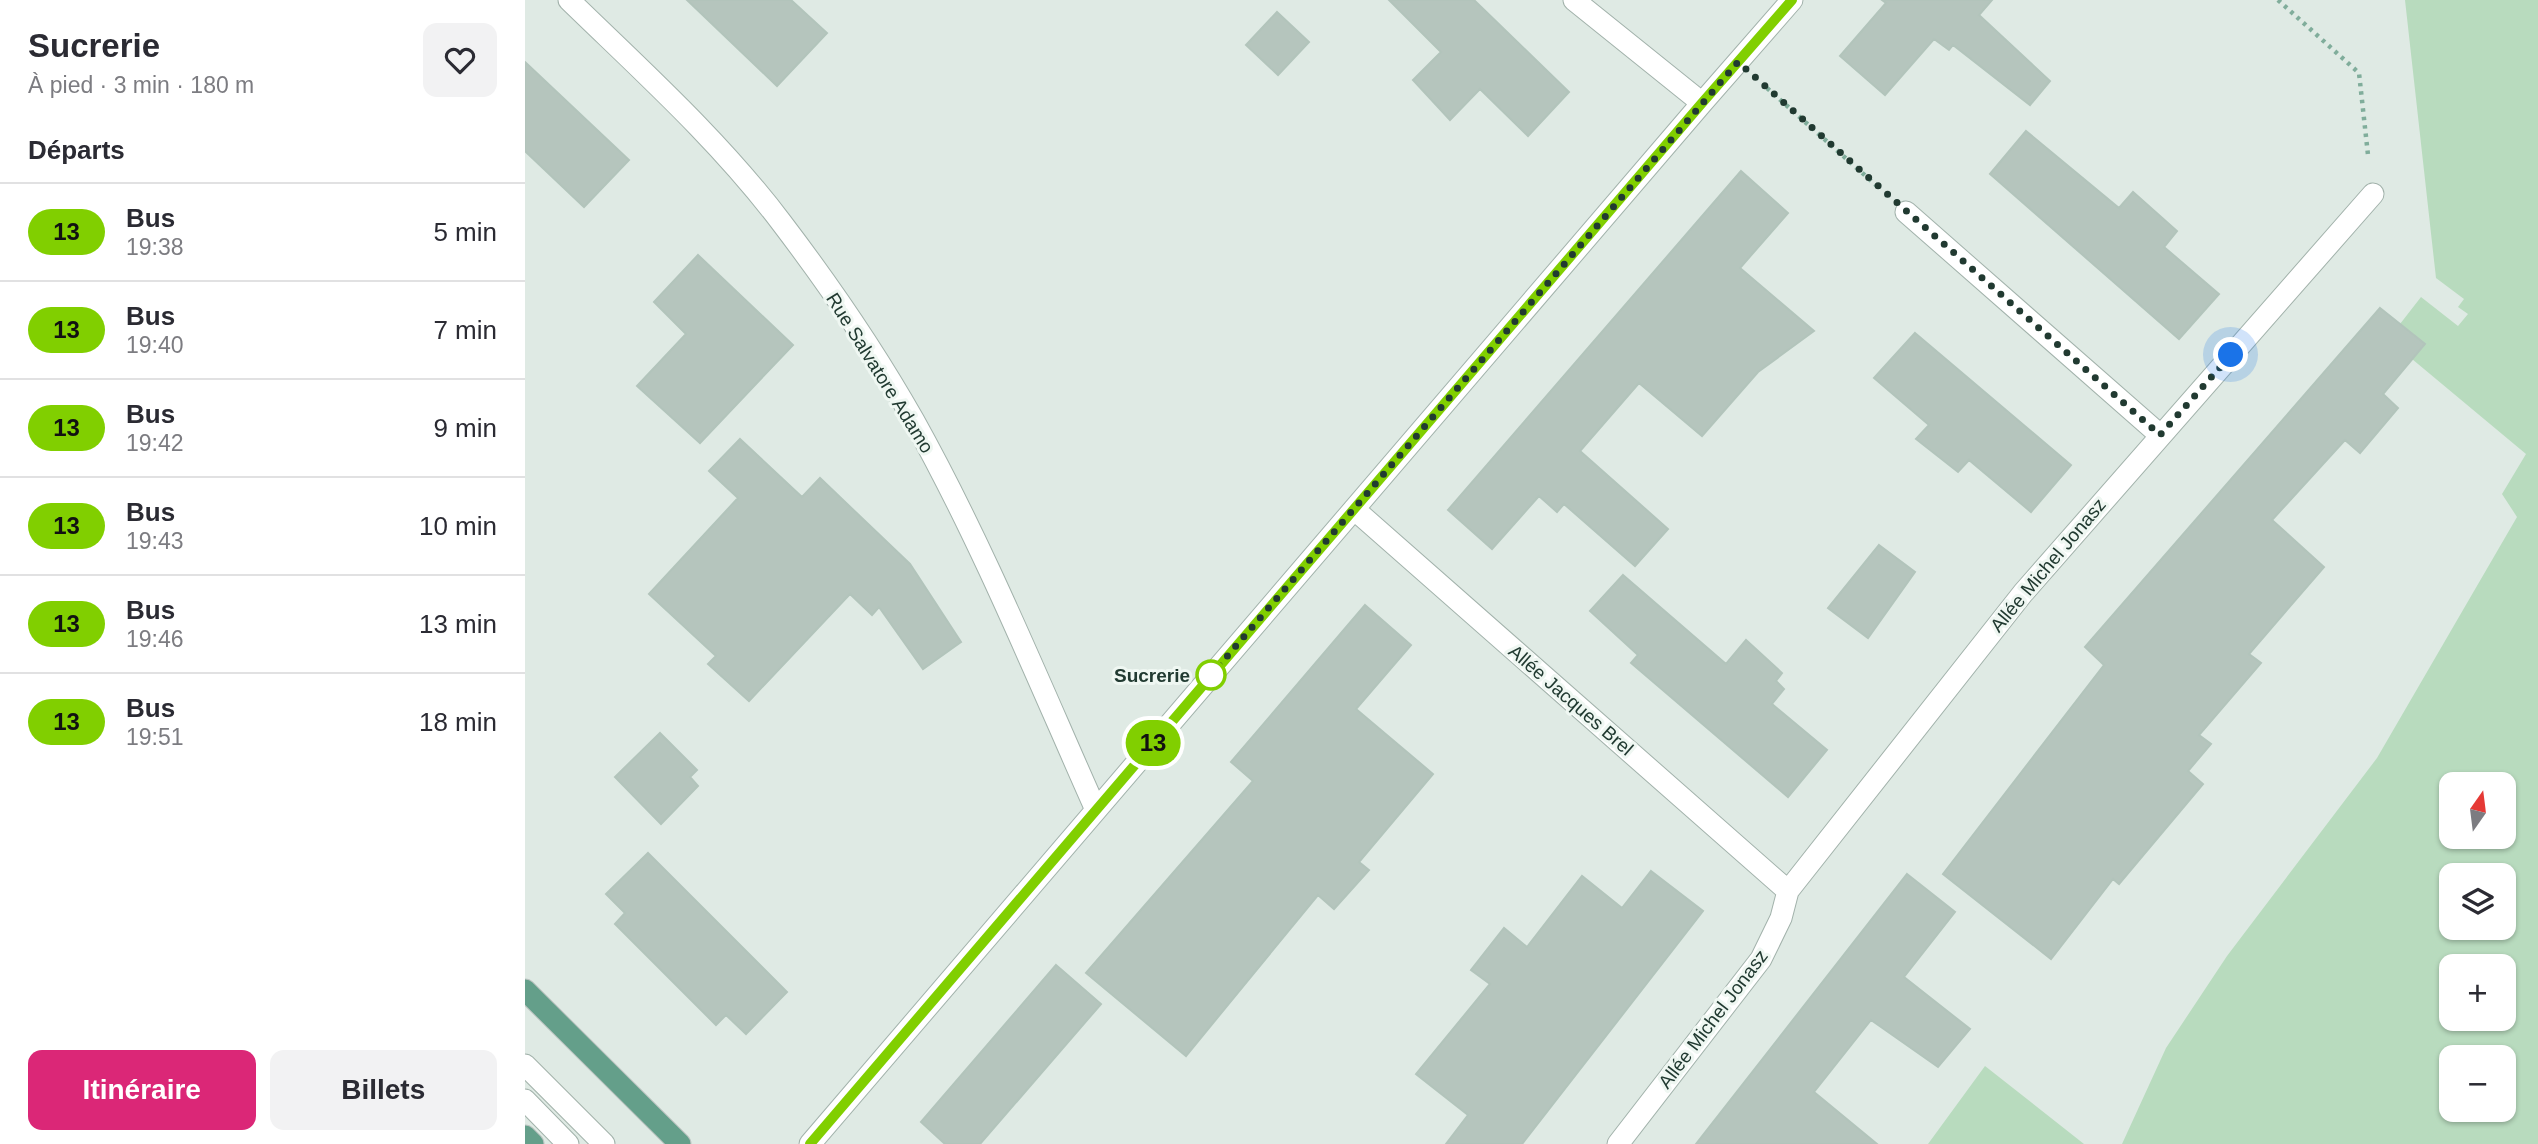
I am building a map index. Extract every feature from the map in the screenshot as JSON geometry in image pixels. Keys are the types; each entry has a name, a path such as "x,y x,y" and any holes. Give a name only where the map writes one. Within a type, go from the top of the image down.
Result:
{"main road":[{"path":"525,990 680,1144"},
{"path":"525,1136 533,1144"}],"street":[{"name":"Rue Salvatore Adamo","path":"569,0 666,94 726,158 780,221 864,340 913,419 957,503 1097,810"},
{"path":"1574,0 1702,103"},
{"path":"810,1144 1792,0"},
{"name":"Allée Michel Jonasz","path":"1618,1144 1761,959 1777,928 1788,891 2005,614 2372,194"},
{"path":"1906,212 2160,435"},
{"name":"Allée Jacques Brel","path":"1354,509 1788,891"},
{"path":"525,1065 604,1144"},
{"path":"525,1100 568,1144"}],"path":[{"path":"2278,0 2358,73 2372,194"},
{"path":"1738,62 1906,212"}],"green space":[{"path":"2405,0 2538,0 2538,1144 2122,1144 2166,1048 2227,956 2377,758 2517,517 2502,494 2526,454 2412,359 2424,345 2400,324 2421,297 2458,326 2468,314 2458,307 2464,299 2436,278"},
{"path":"1985,1066 2084,1144 1928,1144"}],"building":[{"path":"687,0 791,0 827,33 777,86"},
{"path":"1389,0 1474,0 1569,92 1528,136 1480,89 1450,120 1413,80 1441,52"},
{"path":"1882,0 1992,0 1979,15 2050,81 2030,105 1953,45 1949,50 1934,39 1885,95 1840,56 1886,3"},
{"path":"1277,12 1309,42 1278,75 1246,45"},
{"path":"525,62 629,160 584,207 525,151"},
{"path":"2026,131 2119,208 2133,192 2177,231 2164,247 2219,294 2179,339 1990,174"},
{"path":"1741,171 1788,213 1740,268 1814,331 1758,372 1702,436 1639,383 1580,451 1668,529 1635,566 1564,504 1557,512 1539,496 1492,549 1448,510"},
{"path":"698,255 793,345 700,443 637,386 686,334 654,302"},
{"path":"2380,308 2425,344 2383,394 2398,408 2360,453 2345,440 2272,520 2324,567 2249,654 2261,663 2199,735 2211,744 2188,771 2203,784 2119,884 2113,879 2051,959 1943,874 2104,665 2085,647"},
{"path":"1915,333 2071,465 2031,512 1969,460 1958,472 1916,439 1929,425 1874,378"},
{"path":"740,439 802,497 820,478 910,564 961,642 923,669 879,607 872,615 850,594 749,701 708,664 716,656 649,594 738,498 709,471"},
{"path":"1879,545 1915,572 1868,638 1828,608"},
{"path":"1623,575 1726,664 1746,640 1782,673 1776,681 1784,689 1772,704 1827,750 1788,797 1631,663 1638,655 1590,611"},
{"path":"1365,605 1411,645 1356,709 1433,774 1359,862 1369,870 1334,909 1318,895 1186,1056 1086,973 1253,781 1231,762"},
{"path":"660,733 697,770 690,777 698,786 661,824 615,777"},
{"path":"648,853 787,992 746,1034 726,1015 716,1025 615,924 625,913 606,894"},
{"path":"1651,871 1703,911 1522,1144 1446,1144 1468,1115 1416,1074 1490,984 1471,970 1504,928 1527,947 1582,876 1622,908"},
{"path":"1907,874 1955,912 1904,977 1970,1029 1938,1067 1871,1020 1814,1092 1877,1144 1696,1144"},
{"path":"1056,965 1101,1004 980,1144 945,1144 921,1122"}],"bus line":[{"name":"13","path":"810,1144 1792,0"}],"place":[{"name":"Sucrerie","path":"1211,675"}],"route":[{"path":"1211,675 1738,62 2160,435 2231,355"}]}
